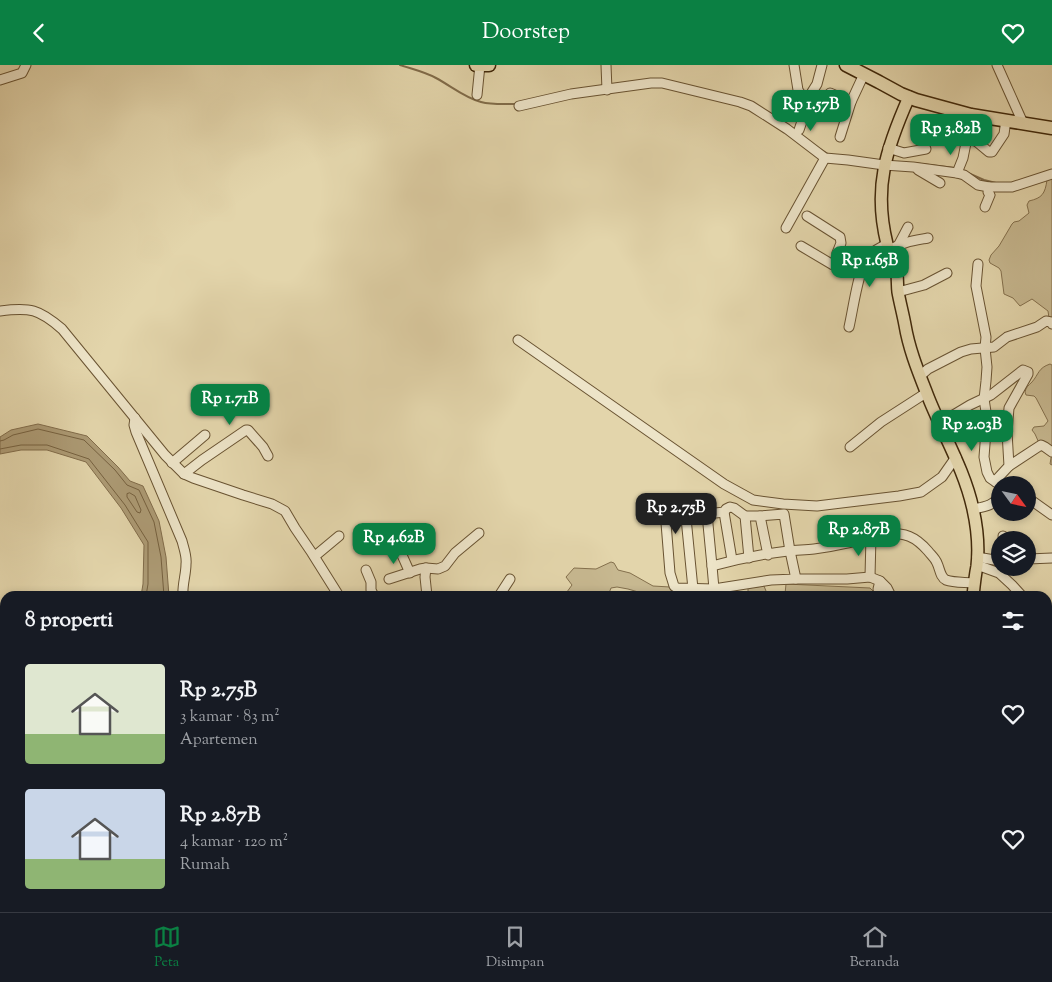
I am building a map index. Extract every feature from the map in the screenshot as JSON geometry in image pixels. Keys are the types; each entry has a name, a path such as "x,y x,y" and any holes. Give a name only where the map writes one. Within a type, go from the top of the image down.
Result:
{"highway":[{"path":"476,65 489,65"},
{"path":"846,65 908,97 971,115 1052,128"}],"main road":[{"path":"908,97 885,159 880,199 882,215 888,247 896,270 898,291 916,367 956,457 973,509 976,523 977,561 973,591"}],"street":[{"path":"0,79 22,73 26,65"},
{"path":"478,95 480,65"},
{"path":"606,65 607,89"},
{"path":"794,65 798,90 808,105"},
{"path":"799,129 812,91 817,84 822,65"},
{"path":"997,65 1023,123"},
{"path":"840,137 851,102 864,74"},
{"path":"519,106 570,94 662,83 751,106 787,129 825,158 848,160 885,159 926,149"},
{"path":"830,93 851,102"},
{"path":"950,134 977,142 989,152 992,152 1004,134 1006,120"},
{"path":"958,173 967,138"},
{"path":"786,228 825,158"},
{"path":"885,159 913,167 958,173 978,185 989,187 1012,187 1052,174"},
{"path":"913,167 940,183"},
{"path":"985,207 990,195 988,192 989,187"},
{"path":"807,217 840,237 841,243 831,275"},
{"path":"899,244 908,227"},
{"path":"849,327 862,266 868,256 876,250 912,240 928,238"},
{"path":"801,246 834,265"},
{"path":"837,253 862,266"},
{"path":"978,264 976,286 986,337 984,348 987,367 984,399 988,418 984,457 985,467 991,479"},
{"path":"898,291 924,285 947,273"},
{"path":"0,311 12,309 31,310 49,317 72,339 172,463 184,474 282,508 336,591"},
{"path":"920,376 928,369 961,352 994,347 1007,337 1037,327 1044,322 1048,321 1052,324"},
{"path":"518,340 724,484 753,500 817,506 921,493 942,477 956,457"},
{"path":"940,423 991,395 1023,370 1028,372 1009,407 1007,427 1009,466"},
{"path":"850,447 881,422 926,393"},
{"path":"136,418 134,425 136,431 186,554 183,591"},
{"path":"184,474 246,430 263,447 268,456"},
{"path":"172,463 205,435"},
{"path":"1000,476 1009,466 1042,445 1052,452"},
{"path":"1036,503 1052,515"},
{"path":"973,509 991,504"},
{"path":"796,579 784,514 745,516 730,507 724,512 666,523 670,573 674,586 677,588 714,589 771,580 870,577 880,581 888,591"},
{"path":"724,512 732,560"},
{"path":"707,514 714,589"},
{"path":"745,516 749,558"},
{"path":"760,516 768,555"},
{"path":"686,518 693,589"},
{"path":"389,579 420,569 438,569 445,566 455,553 479,533"},
{"path":"712,566 732,560 814,549 892,533 918,540 936,560 941,576 944,579 974,583"},
{"path":"315,556 339,536"},
{"path":"870,577 871,537"},
{"path":"398,546 410,573"},
{"path":"1036,559 1052,559"},
{"path":"977,561 991,561"},
{"path":"977,561 999,573 1017,591"},
{"path":"426,568 426,591"},
{"path":"366,571 371,582 371,591"},
{"path":"502,591 510,579"},
{"path":"879,591 880,581"}],"shaded area":[{"path":"1052,179 1052,321 1049,318 1048,311 1032,299 1020,306 1013,298 1004,294 1001,271 990,263 989,260 1012,224 1029,213 1027,205 1029,201 1042,195 1047,180"},
{"path":"1050,364 1052,365 1052,465 1050,464 1051,447 1039,443 1032,430 1034,427 1044,426 1048,421 1036,398 1026,395 1025,392 1041,369"},
{"path":"611,562 614,563 618,570 630,573 653,586 670,587 671,591 635,591 617,587 611,588 610,591 568,591 572,585 566,577 574,568 596,569"},
{"path":"786,584 870,588 873,591 785,591"},
{"path":"764,586 766,591 748,591 748,588"}],"water":[{"path":"38,424 87,436 130,481 143,486 159,521 166,557 169,591 142,591 144,545 121,508 86,462 47,450 21,450 0,454 0,437 11,430"}],"waterway":[{"path":"400,65 432,76 475,100 490,104 516,104"},
{"path":"820,149 833,155"},
{"path":"913,163 955,168"},
{"path":"968,173 996,183"}]}
